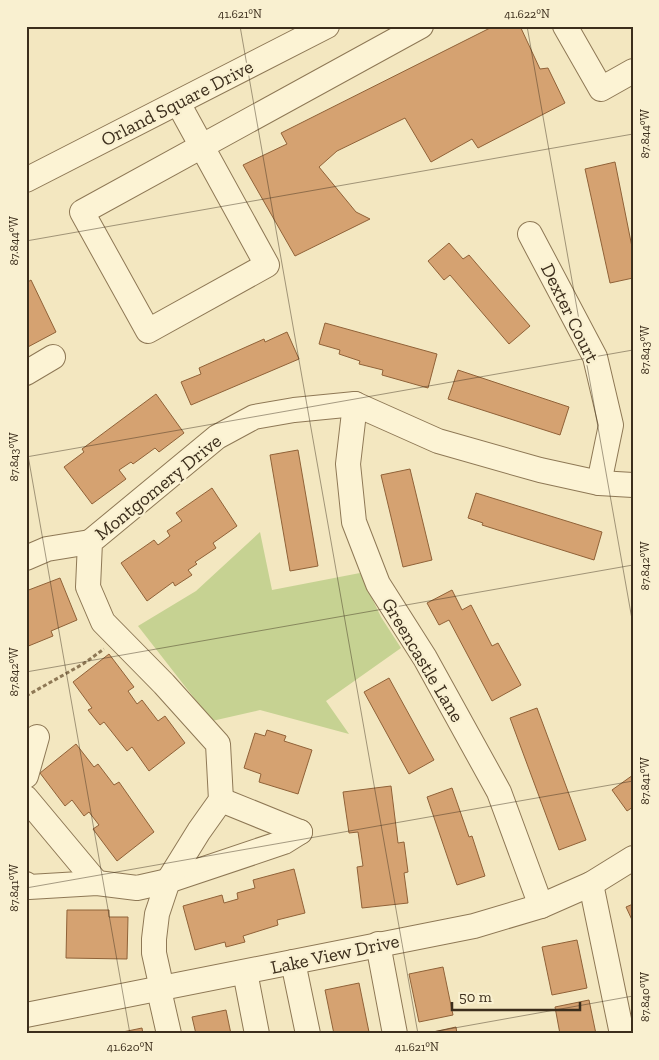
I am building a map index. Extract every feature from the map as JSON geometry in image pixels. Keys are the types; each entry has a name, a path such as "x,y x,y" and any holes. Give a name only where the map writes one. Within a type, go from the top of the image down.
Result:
{"street":[{"path":"178,103 202,146 267,265 148,331 82,212 202,146 421,26"},
{"path":"565,26 601,89 633,71"},
{"name":"Orland Square Drive","path":"26,180 320,28"},
{"name":"Dexter Court","path":"530,234 595,357 611,425 599,483"},
{"path":"26,373 54,357"},
{"name":"Montgomery Drive","path":"221,800 218,744 103,622 88,587 90,542 217,437 254,416 355,404 438,441 540,470 599,483 633,485"},
{"name":"Greencastle Lane","path":"355,404 348,464 354,522 378,584 425,658 499,792 541,906"},
{"path":"26,558 47,549 90,542"},
{"path":"26,776 37,737"},
{"path":"26,798 97,883"},
{"path":"26,884 30,887 97,883 136,888 168,881 284,842 300,832 221,800 199,831 168,881 157,914 154,939 160,989 169,1034"},
{"name":"Lake View Drive","path":"26,1015 474,926 541,906 591,884 633,858"},
{"path":"591,884 623,993 622,1034"},
{"path":"378,944 391,1033"},
{"path":"293,962 308,1034"},
{"path":"245,972 257,1034"}],"path":[{"path":"26,696 83,664 119,638"}],"green space":[{"path":"260,532 272,590 360,573 381,617 401,648 326,701 349,734 260,710 212,721 138,626 196,591"}],"building":[{"path":"494,26 520,26 540,69 548,68 565,103 478,148 472,139 431,162 405,118 337,151 319,167 356,212 370,219 295,256 243,165 287,144 281,133"},
{"path":"615,162 633,252 633,278 610,283 585,169"},
{"path":"449,243 463,259 469,255 530,326 509,344 450,275 444,280 428,261"},
{"path":"31,280 56,332 26,348 26,283"},
{"path":"325,323 437,354 428,388 382,375 383,370 359,364 360,361 339,354 340,350 319,344"},
{"path":"287,332 299,359 191,405 181,382 201,374 199,368 264,339 265,342"},
{"path":"458,370 569,407 560,435 448,399"},
{"path":"156,394 184,433 159,452 155,448 133,464 131,462 119,470 126,479 92,504 64,467 84,452 82,449"},
{"path":"298,450 318,566 290,571 270,455"},
{"path":"410,469 432,560 403,567 381,475"},
{"path":"212,488 237,526 213,543 216,548 195,562 197,564 188,570 192,575 175,586 173,582 147,601 121,563 154,540 158,545 170,536 167,531 182,521 176,513"},
{"path":"476,493 602,532 594,560 482,525 483,523 468,518"},
{"path":"60,578 77,620 51,631 53,636 26,647 26,591"},
{"path":"452,590 462,610 471,605 492,646 498,643 521,685 492,701 449,620 439,625 427,603"},
{"path":"109,654 134,687 128,691 137,704 142,700 158,721 165,716 185,743 149,771 132,747 127,751 104,722 100,725 88,710 92,708 73,682"},
{"path":"389,678 434,760 409,774 364,692"},
{"path":"537,708 586,840 559,850 510,718"},
{"path":"267,730 286,736 284,741 312,750 298,794 259,782 261,774 244,768 255,733 265,736"},
{"path":"76,744 94,767 98,764 114,785 119,782 154,832 117,861 93,829 99,825 89,812 84,816 72,800 65,806 40,773"},
{"path":"633,775 633,807 627,811 612,790"},
{"path":"391,786 398,843 404,842 408,872 404,873 408,903 362,908 357,867 363,866 358,832 349,833 343,792"},
{"path":"452,788 469,837 472,836 485,876 457,885 427,797"},
{"path":"294,869 305,913 277,920 278,925 243,936 245,942 226,947 225,942 195,950 183,906 222,895 224,903 238,899 237,893 255,888 253,880"},
{"path":"633,904 633,922 626,907"},
{"path":"67,910 109,910 109,917 128,917 127,959 66,958"},
{"path":"577,940 587,988 552,995 542,947"},
{"path":"443,967 453,1015 419,1022 409,974"},
{"path":"359,983 369,1032 334,1034 325,990"},
{"path":"589,1000 596,1034 560,1034 555,1007"},
{"path":"226,1010 231,1034 196,1034 192,1017"},
{"path":"456,1027 457,1034 424,1034"},
{"path":"142,1028 143,1034 113,1034"}]}
